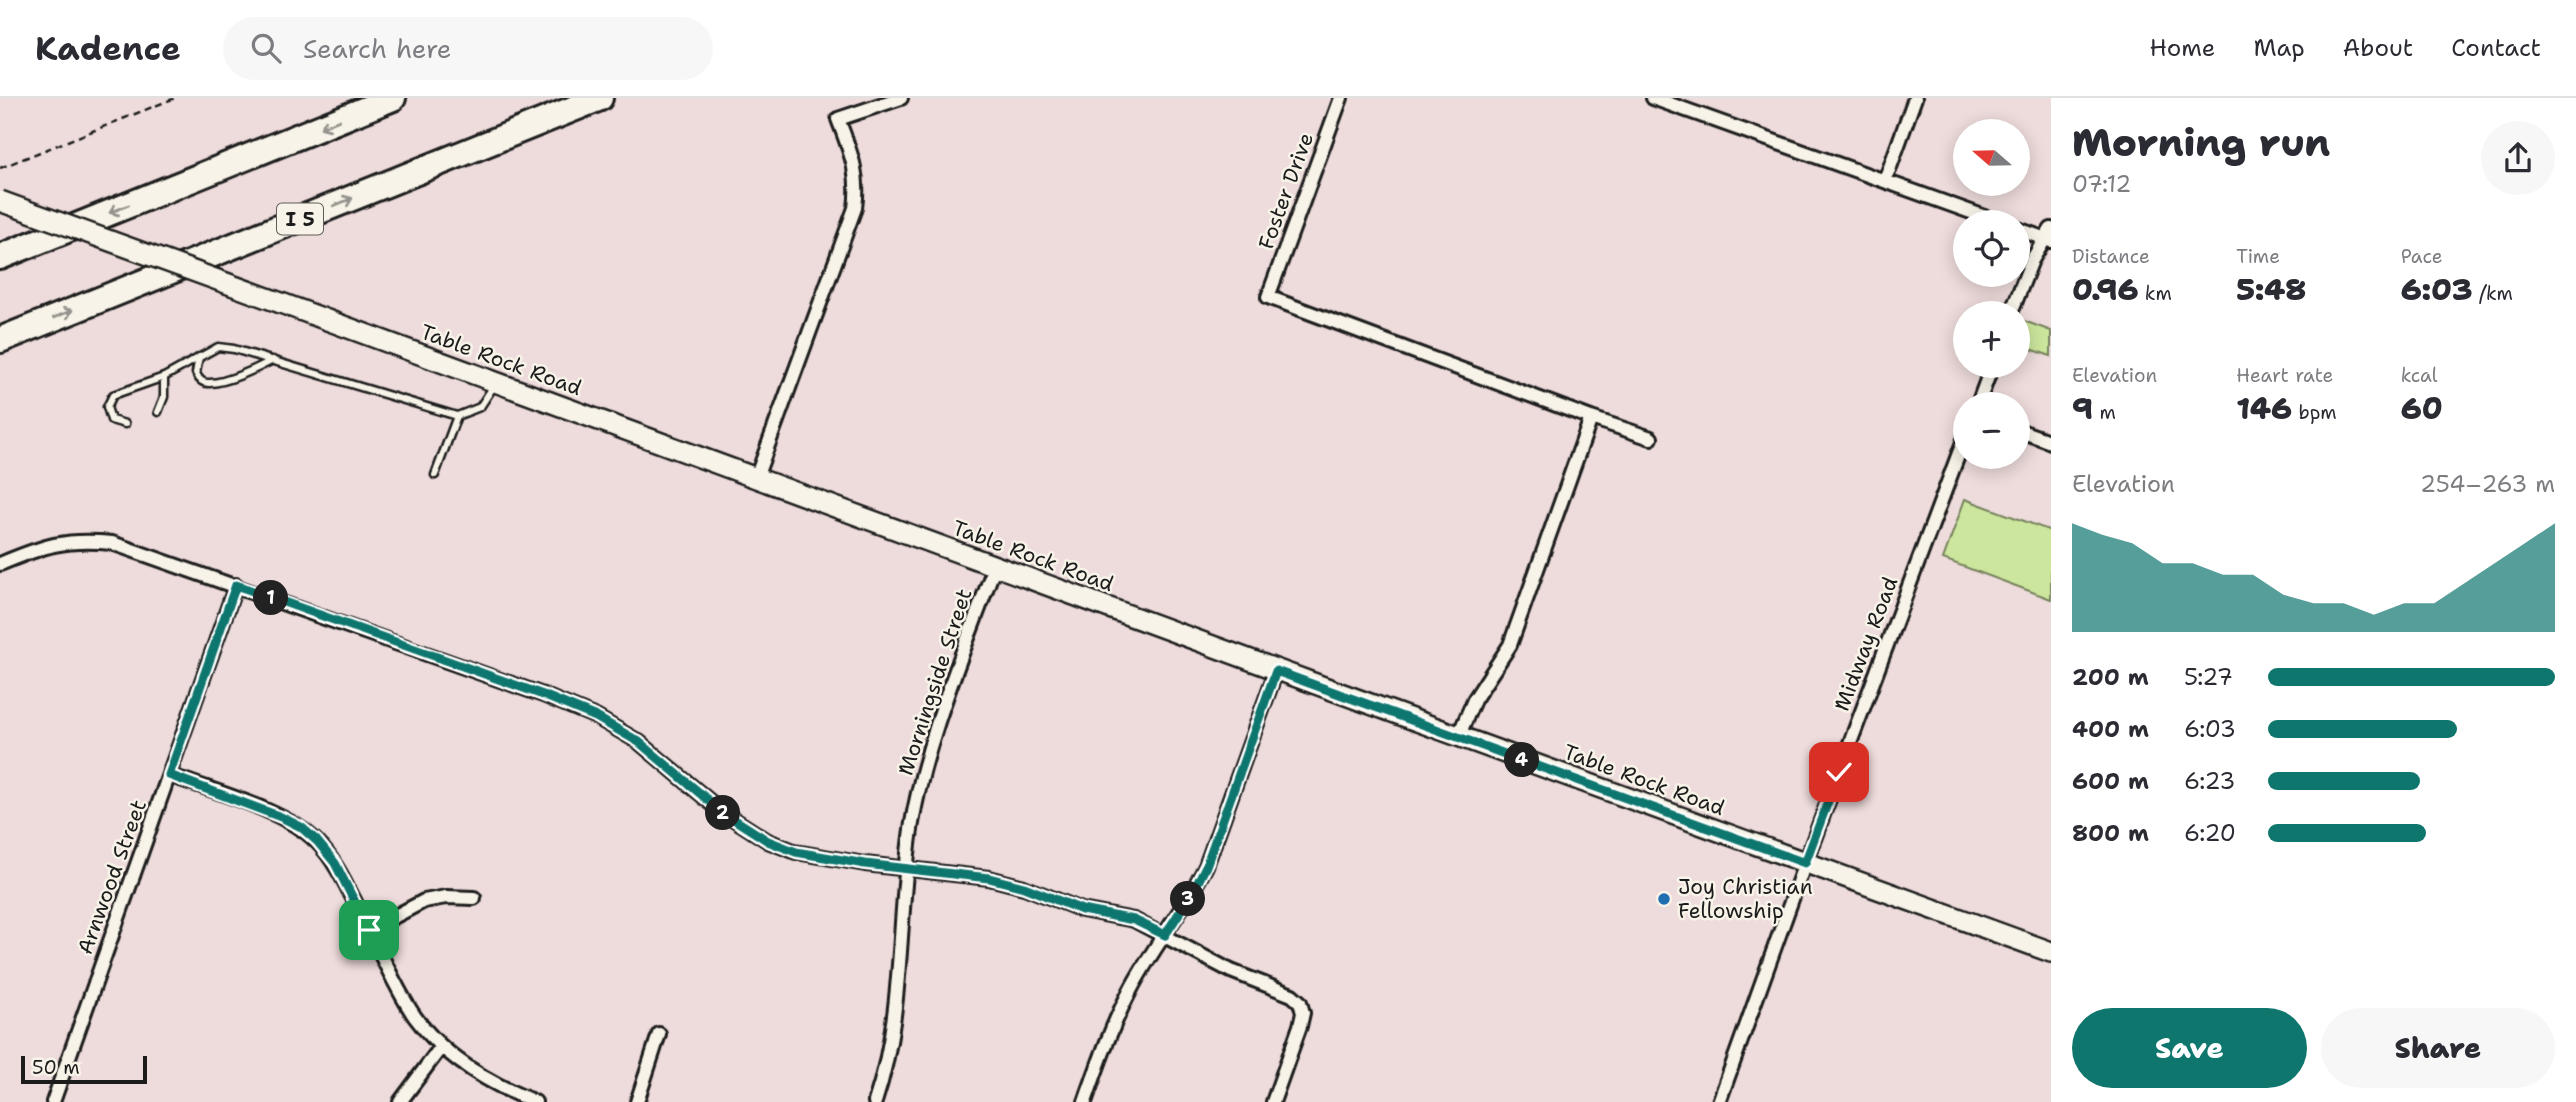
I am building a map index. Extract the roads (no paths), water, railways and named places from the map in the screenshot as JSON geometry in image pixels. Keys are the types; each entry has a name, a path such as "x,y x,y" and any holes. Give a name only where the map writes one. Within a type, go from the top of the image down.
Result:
{"highway":[{"path":"0,257 393,98"},
{"name":"I 5","path":"0,340 600,98"}],"main road":[{"name":"Table Rock Road","path":"0,201 995,565 1276,671 2051,952"}],"street":[{"path":"756,478 855,208 858,186 855,164 838,118 901,98"},
{"name":"Foster Drive","path":"1341,98 1268,297 1591,418"},
{"path":"1653,98 1966,210"},
{"path":"1885,181 1915,98"},
{"path":"2016,301 2032,260 2049,236 2030,232"},
{"path":"1458,737 1474,700 1510,645 1591,418 1651,438"},
{"path":"2030,434 2051,442"},
{"name":"Midway Road","path":"1719,1102 1805,863 1953,469"},
{"path":"0,564 47,546 83,540 112,543 543,695 596,717 639,742 721,811 768,841 796,852 865,864 989,878 1024,887 1082,910 1134,920 1231,971 1292,995 1300,1002 1303,1013 1300,1026 1273,1102"},
{"name":"Morningside Street","path":"875,1102 891,1041 912,823 936,729 995,565"},
{"name":"Arnwood Street","path":"52,1102 236,585"},
{"path":"1085,1102 1118,1015 1131,989 1193,892 1206,866 1276,671"},
{"path":"169,775 281,817 301,827 317,841 335,863 409,1007 441,1048 476,1073 535,1102"},
{"path":"369,930 425,901 446,897 474,898"},
{"path":"637,1102 659,1034"},
{"path":"400,1102 441,1048"}],"lane":[{"path":"125,424 111,420 107,407 113,395 164,377 218,347 273,360 457,416 480,407 496,383"},
{"path":"199,356 196,373 200,380 208,383 246,373 273,360"},
{"path":"158,412 164,397 164,377"},
{"path":"435,475 457,416"}],"place":[{"name":"Joy Christian Fellowship","path":"1664,899"}]}
